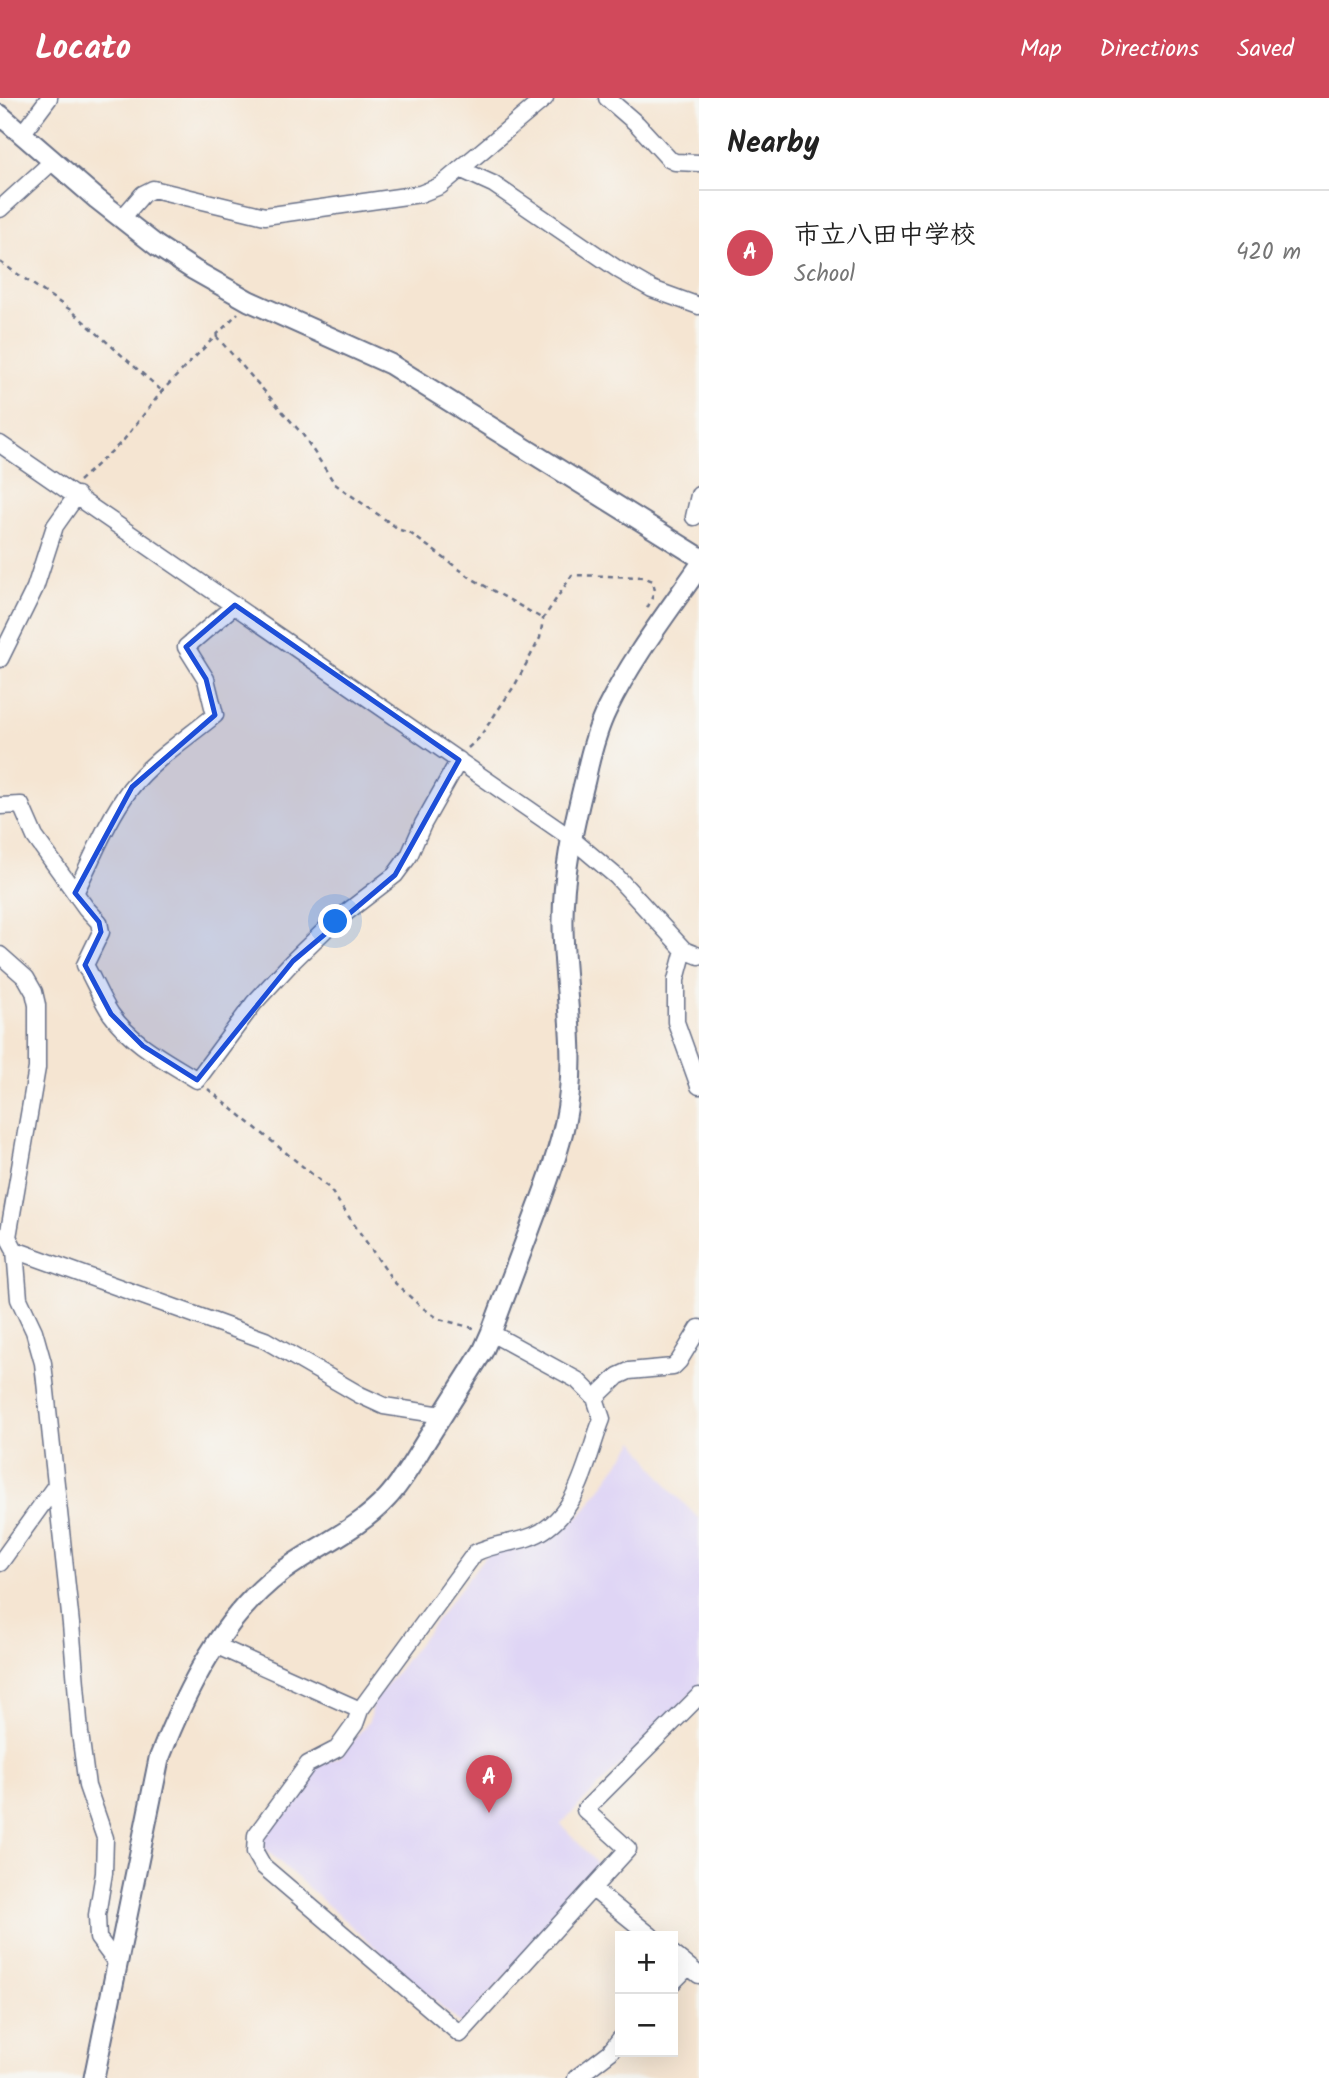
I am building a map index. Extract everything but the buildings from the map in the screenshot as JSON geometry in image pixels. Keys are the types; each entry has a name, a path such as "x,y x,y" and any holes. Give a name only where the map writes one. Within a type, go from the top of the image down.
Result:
{"street":[{"path":"22,134 49,98"},
{"path":"123,218 143,194 153,189 265,216 420,194 440,186 545,98"},
{"path":"607,98 637,124 669,159 675,162 699,163"},
{"path":"0,115 157,246 249,301 390,364 699,557"},
{"path":"0,209 53,161"},
{"path":"460,169 503,191 618,270 652,289 699,306"},
{"path":"0,444 572,839 617,877 692,953 676,980 676,1022 699,1086"},
{"path":"0,659 35,588 55,526 73,493"},
{"path":"694,517 699,495"},
{"path":"94,2078 159,1759 174,1721 227,1626 256,1592 284,1570 361,1521 388,1497 483,1351 491,1333 552,1169 565,1122 571,1083 572,1039 564,957 565,874 591,753 606,712 638,654 699,566"},
{"path":"75,893 119,804 132,786 147,770 215,715 206,679 186,647 235,605"},
{"path":"0,806 21,805 35,837 99,922 101,932 85,965 111,1014 125,1031 143,1046 197,1080 254,1003 293,961 330,925 395,874 409,856 423,824 459,760"},
{"path":"0,955 26,978 34,992 37,1005 37,1068 8,1242 19,1299 34,1331 43,1363 87,1786 105,1838 104,1873 97,1915 98,1938 118,1965"},
{"path":"8,1242 265,1340 384,1406 442,1415"},
{"path":"595,1398 618,1376 629,1371 673,1367 699,1328"},
{"path":"491,1333 577,1380 595,1398 603,1419 572,1501 552,1526 527,1538 492,1545 475,1553 360,1710 355,1724 337,1749 308,1764 256,1835 255,1852 263,1866 460,2034 628,1849 585,1810 699,1696"},
{"path":"0,1563 56,1485"},
{"path":"215,1646 360,1710"},
{"path":"593,1889 645,1931"},
{"path":"678,1958 694,1971 678,1979"},
{"path":"576,2078 615,2046"}],"path":[{"path":"0,262 72,311 162,391"},
{"path":"73,493 123,441 162,391 249,301"},
{"path":"216,335 303,435 335,484 400,530 410,533 471,578 544,619"},
{"path":"459,760 479,738 515,685 540,638 544,619 572,575 643,577 653,581 655,591 644,614"},
{"path":"197,1080 329,1188 394,1282 420,1306 439,1319 491,1333"}],"highlighted area":[{"path":"235,605 459,760 395,875 293,961 197,1080 143,1046 111,1014 85,965 101,932 99,922 75,893 132,787 215,715 206,679 186,647"}],"shaded area":[{"path":"635,1441 670,1489 699,1519 699,1686 561,1824 603,1870 461,2024 265,1849 263,1838 315,1766 340,1757 369,1721 372,1704 489,1551 551,1539 581,1515"}],"place":[{"name":"市立八田中学校","path":"489,1813"}]}
